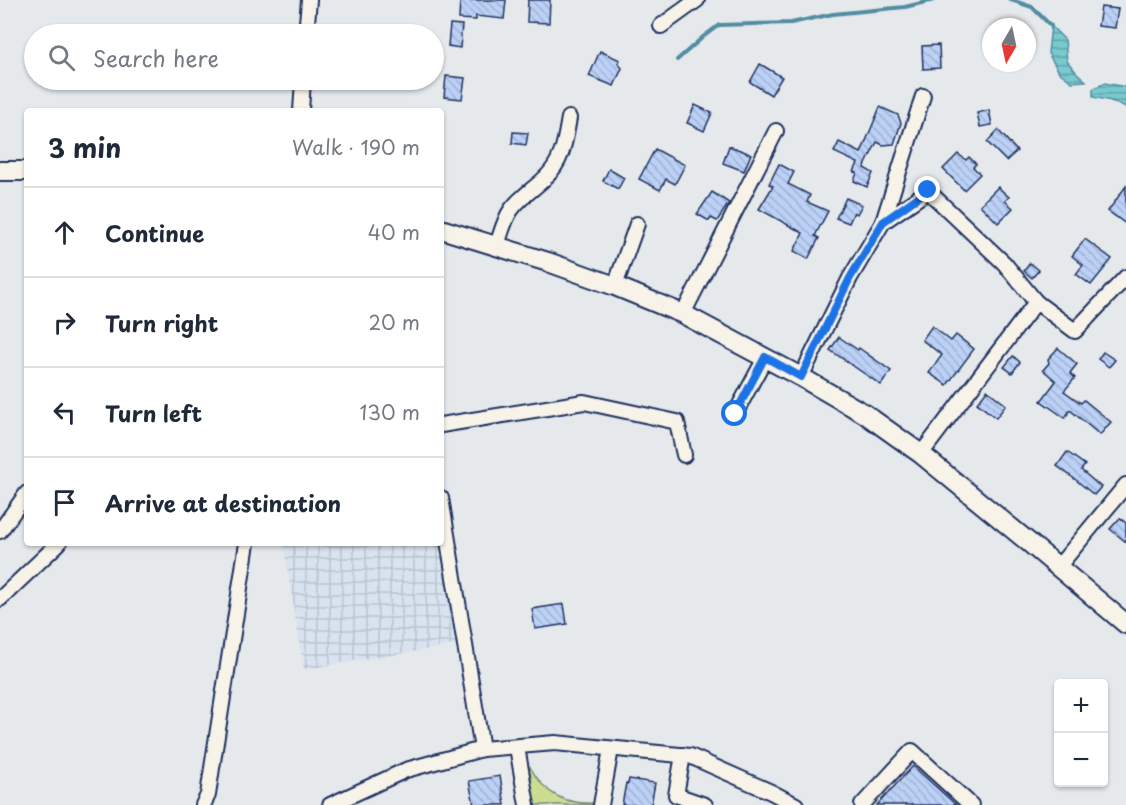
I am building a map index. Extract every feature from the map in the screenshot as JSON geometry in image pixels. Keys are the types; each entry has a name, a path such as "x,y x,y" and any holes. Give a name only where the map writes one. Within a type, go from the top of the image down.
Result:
{"main road":[{"path":"0,171 24,171"},
{"path":"444,230 548,262 683,314 801,377 865,414 921,454 1126,624"}],"street":[{"path":"307,24 309,0"},
{"path":"661,26 697,0"},
{"path":"301,108 302,90"},
{"path":"801,377 850,278 883,222 923,96"},
{"path":"497,246 509,212 546,178 564,150 569,118"},
{"path":"683,314 776,132"},
{"path":"883,222 928,190 1004,263 1036,302 1075,331 1126,277"},
{"path":"615,286 637,224"},
{"path":"921,454 1036,302"},
{"path":"735,414 765,357"},
{"path":"444,425 584,402 677,422 684,456"},
{"path":"1058,567 1126,485"},
{"path":"0,531 24,497"},
{"path":"444,516 482,749"},
{"path":"0,599 56,546"},
{"path":"203,805 208,795 247,546"},
{"path":"330,805 406,770 482,749 555,743 690,756 796,805"},
{"path":"517,747 527,805"},
{"path":"601,805 611,749"},
{"path":"862,805 912,751 971,805"},
{"path":"682,755 675,800 705,805"}],"shaded area":[{"path":"284,546 440,546 456,645 304,669"}],"green space":[{"path":"524,767 530,767 542,785 558,796 566,800 597,803 597,805 530,805"}],"water":[{"path":"1051,26 1065,40 1067,61 1086,81 1072,82 1059,72 1048,53"},
{"path":"1104,83 1126,87 1126,107 1093,97 1093,89"}],"building":[{"path":"460,0 506,0 504,19 476,16 476,20 459,19"},
{"path":"528,0 550,0 549,23 527,22"},
{"path":"1101,7 1118,9 1115,28 1098,26"},
{"path":"450,24 462,25 460,48 448,46"},
{"path":"939,45 940,68 923,69 922,46"},
{"path":"600,51 620,60 618,63 622,68 614,86 589,76"},
{"path":"760,64 782,77 771,95 750,82"},
{"path":"446,76 465,78 462,99 444,97"},
{"path":"695,105 712,113 704,131 687,123"},
{"path":"880,107 898,115 901,123 894,144 883,145 877,142 864,168 873,173 867,187 854,181 857,173 854,172 858,163 834,152 839,142 861,153"},
{"path":"989,110 992,125 980,127 977,113"},
{"path":"998,130 1017,151 1006,161 987,142"},
{"path":"513,132 528,133 526,145 512,143"},
{"path":"729,146 751,154 744,171 723,163"},
{"path":"655,149 685,165 675,184 666,179 660,190 639,179"},
{"path":"958,154 966,160 969,157 976,164 973,167 980,174 964,190 943,169"},
{"path":"779,164 794,172 788,184 810,195 807,202 828,211 815,236 819,238 808,259 794,251 803,233 759,209 773,186 769,184"},
{"path":"609,169 624,178 618,189 603,181"},
{"path":"1126,186 1126,224 1108,211"},
{"path":"998,187 1009,197 1005,201 1013,208 998,223 980,205"},
{"path":"712,192 729,203 717,221 711,218 709,221 697,214"},
{"path":"846,198 862,205 857,214 854,212 849,223 836,218"},
{"path":"1085,239 1112,259 1091,285 1076,274 1083,265 1072,256"},
{"path":"1030,263 1039,270 1032,278 1024,271"},
{"path":"932,326 951,341 956,335 974,349 947,385 929,373 942,355 922,340"},
{"path":"839,337 891,371 881,385 830,350"},
{"path":"1058,348 1077,364 1070,373 1075,378 1064,391 1081,403 1084,400 1111,422 1100,435 1070,410 1065,418 1041,401 1056,381 1043,370 1049,363 1048,359"},
{"path":"1103,352 1115,360 1109,367 1098,359"},
{"path":"1013,356 1020,362 1012,373 1004,367"},
{"path":"987,390 1006,405 996,418 977,403"},
{"path":"1067,452 1085,465 1081,470 1101,487 1094,495 1057,466"},
{"path":"1120,518 1126,523 1126,542 1110,529"},
{"path":"564,604 567,624 535,629 532,609"},
{"path":"913,766 956,805 877,805"},
{"path":"500,776 505,805 474,805 469,781"},
{"path":"629,779 655,783 651,805 622,805 626,783 628,784"}],"waterway":[{"path":"677,60 719,25 791,23 833,14 905,7 934,0"},
{"path":"1011,0 1032,7 1051,26"}],"route":[{"path":"735,414 765,357 801,377 850,278 883,222 928,190"}]}
